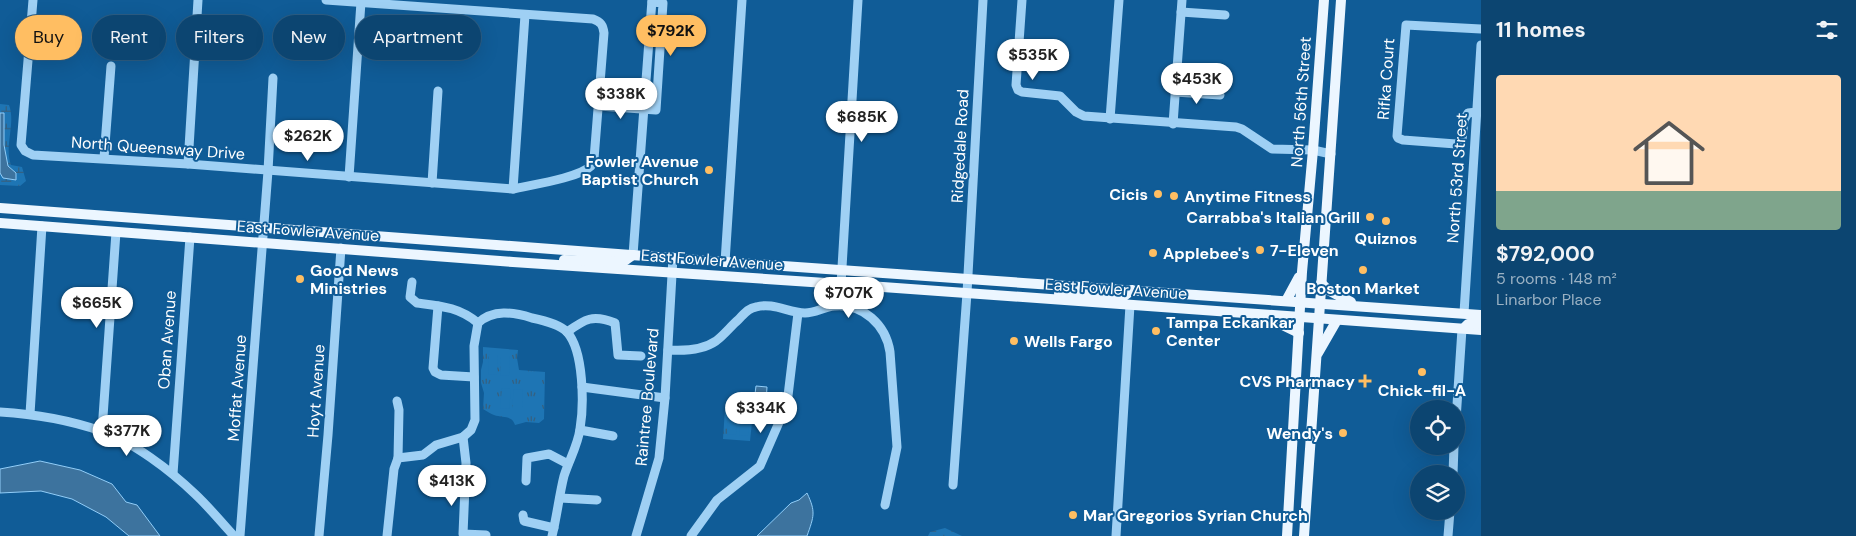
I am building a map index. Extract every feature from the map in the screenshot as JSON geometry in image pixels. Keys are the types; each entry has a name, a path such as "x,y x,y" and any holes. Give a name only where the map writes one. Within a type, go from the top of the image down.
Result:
{"main road":[{"name":"North 56th Street","path":"1287,536 1302,272 1324,0"},
{"name":"North 56th Street","path":"1304,536 1341,0"},
{"name":"East Fowler Avenue","path":"0,208 725,262 1481,314"},
{"name":"East Fowler Avenue","path":"0,223 513,262 1481,330"},
{"path":"513,262 577,259 623,262 633,255"},
{"path":"1286,301 1302,272"},
{"path":"1321,283 1328,290 1359,305"},
{"path":"1045,299 1050,294 1124,296 1132,290"},
{"path":"1260,315 1280,322 1299,332"},
{"path":"1315,358 1337,320"},
{"path":"1462,329 1468,324 1481,323"}],"street":[{"name":"North Queensway Drive","path":"33,0 21,145 25,151 33,155 104,158 513,189 584,171 592,165 599,106"},
{"path":"188,164 198,0"},
{"path":"326,0 593,19 599,21 603,26 604,33 599,106 656,110 663,3 652,1"},
{"path":"725,262 742,0"},
{"path":"841,284 858,0"},
{"name":"Ridgedale Road","path":"953,485 967,294 983,0"},
{"path":"1022,0 1016,85 1018,90 1022,92 1060,96 1076,112 1084,116 1173,124 1236,127 1272,149 1313,150 1331,154"},
{"path":"1110,118 1119,0"},
{"path":"1173,124 1182,0"},
{"path":"349,177 361,2"},
{"path":"1181,12 1225,15"},
{"path":"513,189 525,15"},
{"name":"Rifka Court","path":"1477,112 1468,113 1464,120 1462,140 1456,144 1403,140 1397,136 1406,25 1481,30"},
{"name":"North 53rd Street","path":"1464,313 1481,45"},
{"path":"104,158 110,66"},
{"name":"Moffat Avenue","path":"240,536 263,242 273,78"},
{"path":"432,183 438,90"},
{"path":"1175,92 1220,95"},
{"path":"633,255 645,110"},
{"path":"30,414 42,226"},
{"path":"102,431 116,232"},
{"name":"Oban Avenue","path":"173,474 190,237"},
{"name":"Hoyt Avenue","path":"319,536 329,425 341,248"},
{"name":"Raintree Boulevard","path":"636,536 659,458 665,398 673,258"},
{"path":"412,282 410,297 413,301 458,310 478,323"},
{"path":"1116,536 1130,305"},
{"path":"438,306 433,368 435,372 441,375 474,377"},
{"path":"668,350 700,348 716,341 749,309 757,306 769,306 798,313 810,313 833,306 854,308 872,318 885,334 890,352 897,447 885,505"},
{"path":"398,458 423,455 436,445 463,437 471,430 476,420 474,346 478,323 490,314 504,313 530,317 556,326 566,332 573,343 581,368 580,430 568,464 553,532 524,521 522,515"},
{"path":"692,536 717,500 760,466 787,404 798,313"},
{"path":"566,332 588,318 605,319 615,324 618,355 641,356"},
{"path":"1458,400 1462,329"},
{"path":"582,387 665,398"},
{"path":"387,536 394,469 398,458 399,410 397,401"},
{"path":"0,412 30,414 102,431 136,448 173,474 196,495 234,536"},
{"path":"580,430 613,436"},
{"path":"463,437 466,463 463,534 486,535"},
{"path":"526,481 527,458 549,454 568,464"},
{"path":"560,498 597,500"},
{"path":"1448,536 1449,520"}],"green space":[{"path":"0,104 9,105 11,112 9,157 11,165 22,167 26,181 20,186 0,185"},
{"path":"483,347 518,350 519,370 545,372 544,419 539,423 526,422 515,425 509,418 494,415 483,409 484,393 481,383 481,370"},
{"path":"489,355 498,355 497,375 488,374"},
{"path":"501,356 510,356 509,376 500,375"},
{"path":"502,388 511,389 509,409 500,408"},
{"path":"514,389 523,390 522,409 512,409"},
{"path":"725,409 753,412 750,441 723,439"},
{"path":"728,415 737,415 736,435 727,434"},
{"path":"741,416 749,416 748,436 739,435"},
{"path":"945,528 962,536 928,536 930,532"}],"shaded area":[{"path":"0,113 4,113 4,145 8,166 16,173 16,180 3,178 0,173"},
{"path":"756,386 767,387 766,403 754,402"},
{"path":"40,461 80,470 112,484 126,502 137,505 160,536 129,536 106,517 72,499 41,491 0,493 0,469"},
{"path":"807,493 812,505 813,514 807,536 757,536 791,503 799,500"}],"place":[{"name":"Fowler Avenue Baptist Church","path":"709,170"},
{"name":"Cicis","path":"1158,194"},
{"name":"Anytime Fitness","path":"1174,196"},
{"name":"Carrabba's Italian Grill","path":"1370,217"},
{"name":"Quiznos","path":"1386,221"},
{"name":"7-Eleven","path":"1260,250"},
{"name":"Applebee's","path":"1153,253"},
{"name":"Boston Market","path":"1363,270"},
{"name":"Good News Ministries","path":"300,279"},
{"name":"Tampa Eckankar Center","path":"1156,331"},
{"name":"Wells Fargo","path":"1014,341"},
{"name":"Chick-fil-A","path":"1422,372"},
{"name":"CVS Pharmacy","path":"1365,381"},
{"name":"Wendy's","path":"1343,433"},
{"name":"Mar Gregorios Syrian Church","path":"1073,515"}]}
